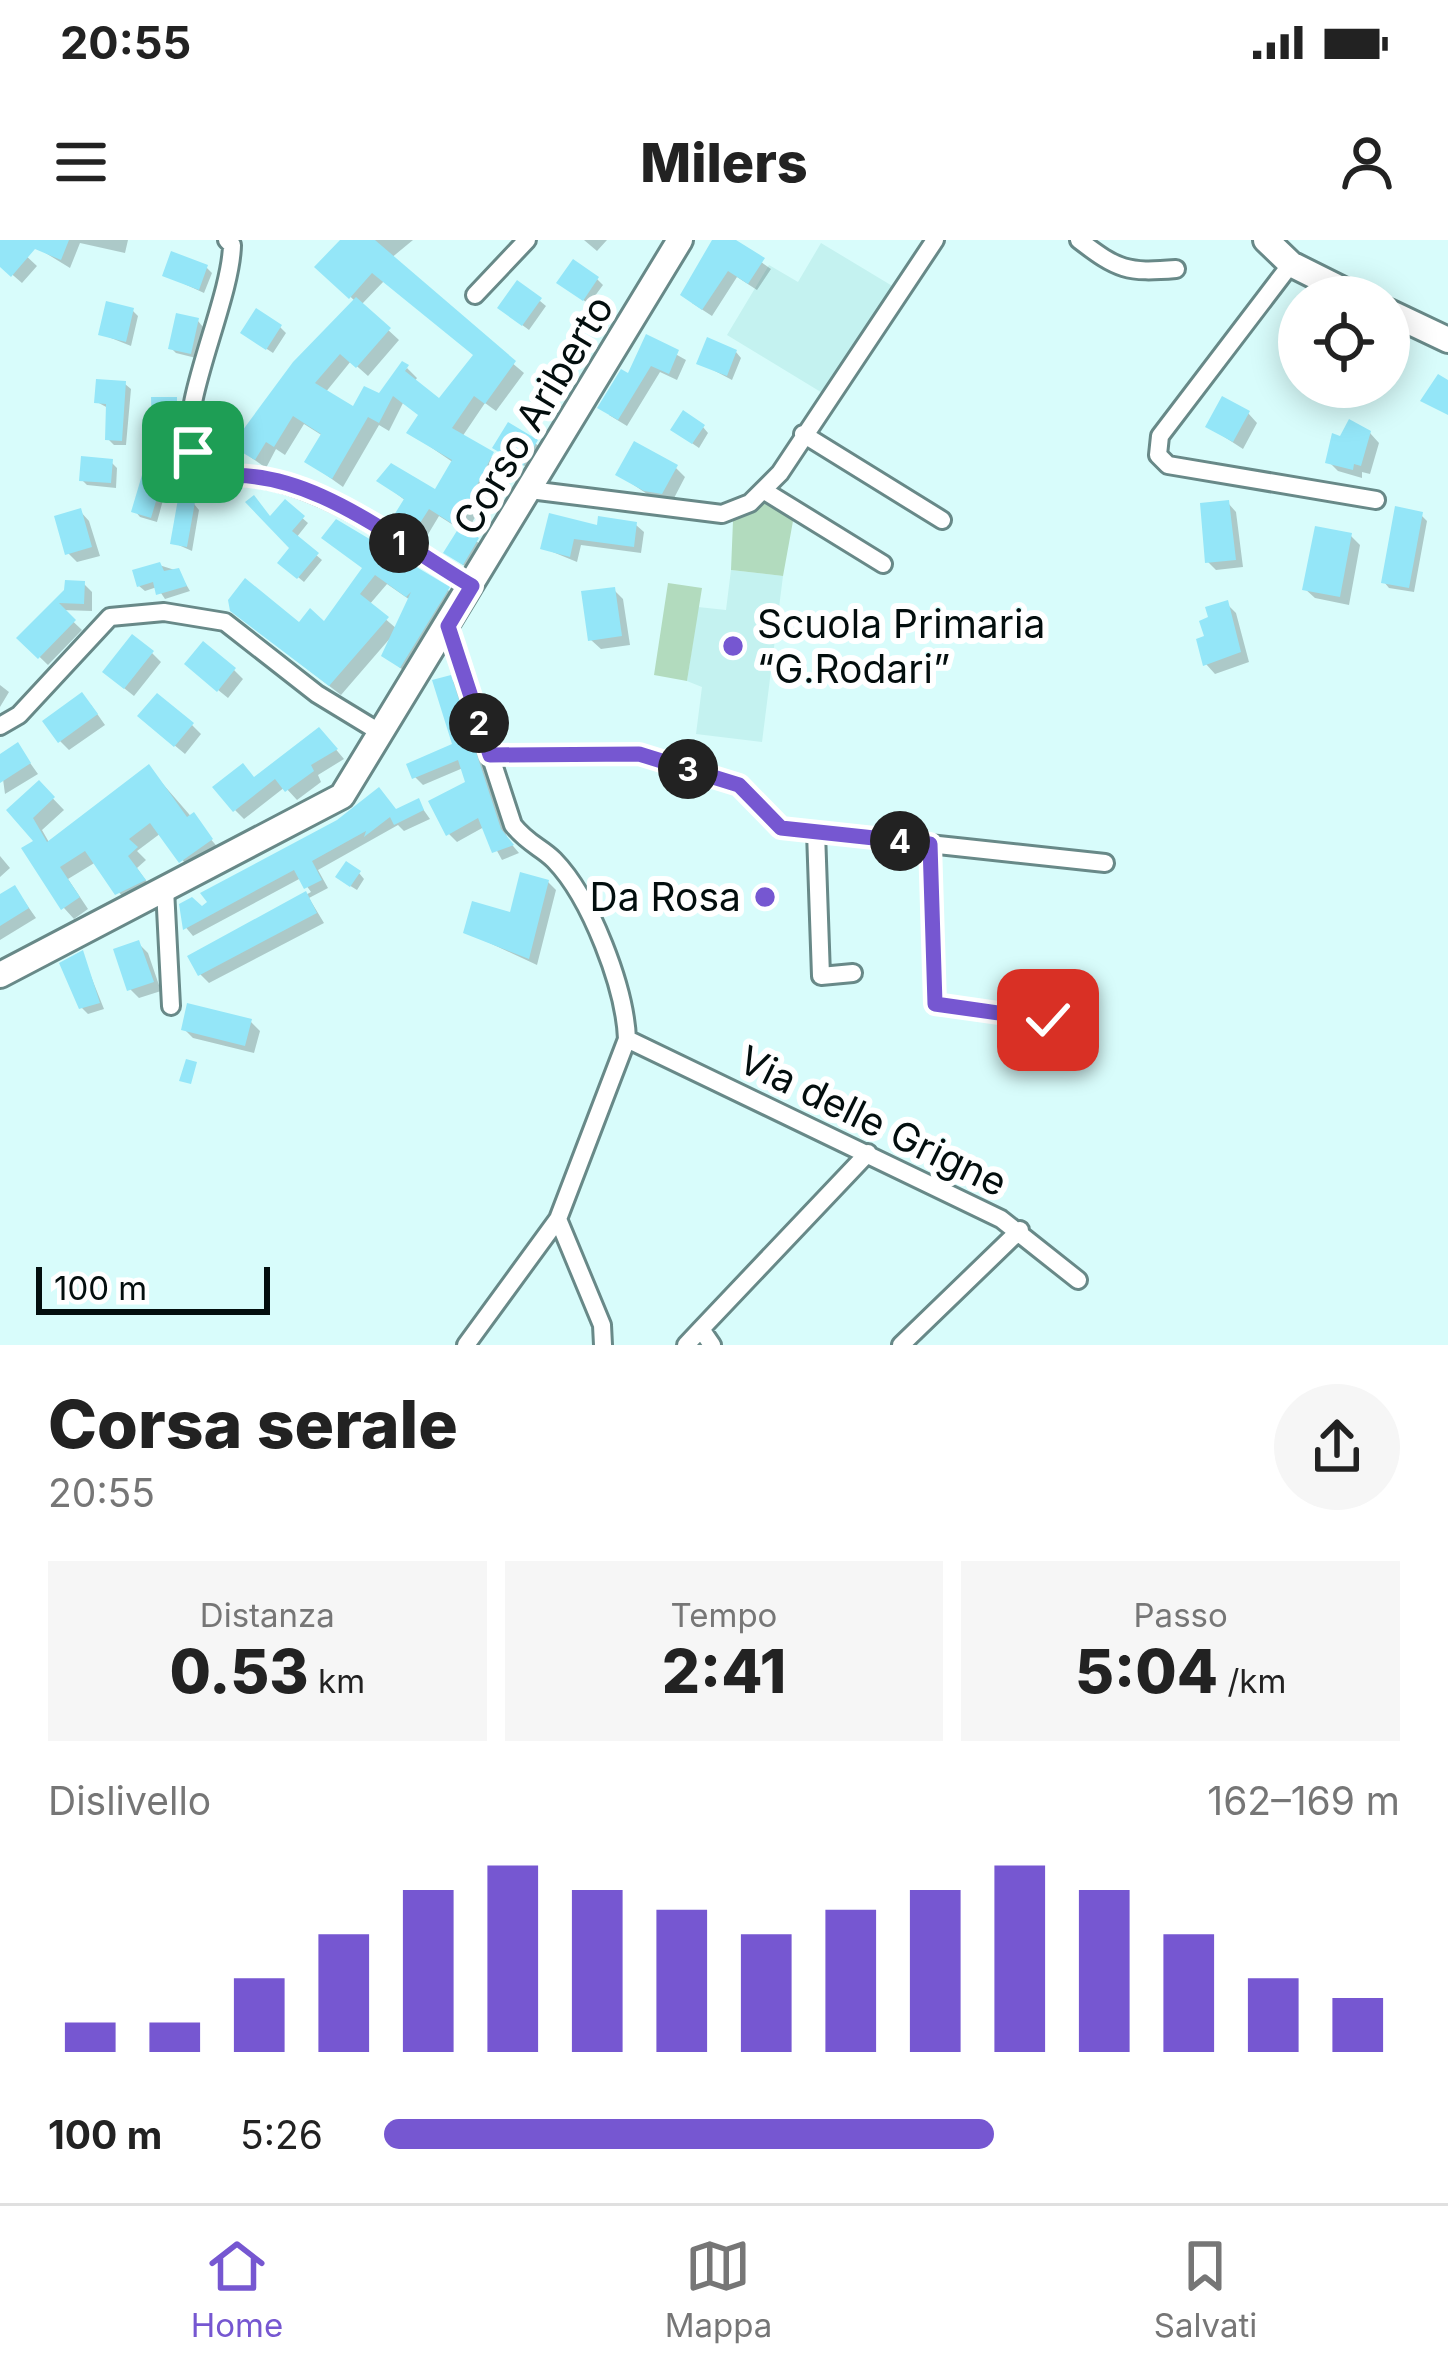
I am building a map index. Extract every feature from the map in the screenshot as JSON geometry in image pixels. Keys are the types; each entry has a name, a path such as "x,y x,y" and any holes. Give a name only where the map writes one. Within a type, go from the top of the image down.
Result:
{"street":[{"path":"227,240 232,245 232,276 188,423 193,452 217,477 261,475 325,500 472,586"},
{"path":"475,295 527,240"},
{"name":"Corso Ariberto","path":"0,976 341,796 680,240"},
{"path":"530,490 722,514 750,502 803,434 935,240"},
{"path":"1079,240 1113,267 1133,272 1176,269"},
{"path":"1266,240 1291,264 1315,276"},
{"path":"1291,264 1160,436 1158,455 1168,465 1376,500"},
{"path":"1410,322 1448,340"},
{"path":"803,434 942,520"},
{"path":"763,490 883,564"},
{"path":"0,726 20,715 110,617 164,612 225,622 317,694 381,733"},
{"path":"448,626 513,825 533,850 551,856 580,898 619,990 627,1040 558,1219 466,1345"},
{"path":"490,755 639,754 739,785 781,828 1105,863"},
{"path":"816,832 820,976 853,973"},
{"path":"930,844 935,1004 1048,1020"},
{"path":"165,889 171,1006"},
{"name":"Via delle Grigne","path":"627,1040 1020,1230 1078,1280"},
{"path":"686,1345 868,1154"},
{"path":"558,1219 602,1325 603,1345"},
{"path":"901,1345 1020,1230"},
{"path":"701,1329 712,1345"}],"shaded area":[{"path":"821,243 894,287 829,397 727,335 769,265 798,282"},
{"name":"Scuola Primaria “G.Rodari”","path":"731,570 783,576 762,742 696,734 702,687 687,681 698,607 726,610"}],"green space":[{"path":"763,490 795,510 783,576 731,570 733,521 722,519"},
{"path":"668,583 702,588 687,681 654,675"}],"building":[{"path":"0,240 69,240 61,260 35,249 11,277 0,267"},
{"path":"340,240 375,240 516,361 485,404 474,396 452,428 494,452 456,526 429,509 413,534 391,520 404,499 376,481 391,463 435,489 452,460 406,433 418,415 393,396 379,423 368,417 332,479 304,462 321,434 293,416 274,447 266,442 255,460 231,446 293,362 356,297 391,328 356,368 340,354 315,383 353,406 364,386 379,393 402,361 409,365 405,371 439,398 473,355 372,273 349,299 314,267"},
{"path":"712,240 736,240 765,258 748,284 728,271 702,310 680,295"},
{"path":"171,251 208,265 199,290 162,276"},
{"path":"573,259 599,277 583,301 556,283"},
{"path":"517,280 542,298 522,326 497,308"},
{"path":"106,301 134,308 126,342 98,335"},
{"path":"256,308 282,325 266,350 240,333"},
{"path":"176,313 199,318 191,354 168,349"},
{"path":"646,334 679,350 669,374 651,366 618,420 597,408 621,369 628,373"},
{"path":"707,337 737,350 727,376 696,364"},
{"path":"1438,374 1448,380 1448,415 1420,401"},
{"path":"96,379 126,381 122,441 105,440 106,404 94,403"},
{"path":"1222,396 1250,411 1233,442 1205,427"},
{"path":"151,397 177,397 177,434 152,434"},
{"path":"683,410 705,425 692,444 670,430"},
{"path":"1349,419 1371,431 1361,466 1354,464 1353,470 1325,463 1332,433 1340,436"},
{"path":"508,422 538,440 523,466 492,448"},
{"path":"634,441 678,465 662,494 644,491 615,475"},
{"path":"81,456 113,459 111,483 79,481"},
{"path":"142,475 162,481 151,518 131,512"},
{"path":"254,495 270,516 285,499 305,516 292,531 319,553 297,579 277,563 289,548 245,502"},
{"path":"178,499 195,502 187,547 170,544"},
{"path":"1229,500 1236,560 1205,563 1200,503"},
{"path":"1395,506 1423,512 1409,588 1381,583"},
{"path":"81,508 92,547 65,555 54,516"},
{"path":"549,513 597,525 598,516 637,522 634,547 574,539 570,557 540,549"},
{"path":"336,519 450,587 400,668 381,656 411,592 406,597 375,575 360,594 389,617 329,686 230,611 228,600 245,578 299,622 310,608 324,621 362,568 321,538"},
{"path":"460,526 479,538 463,565 443,553"},
{"path":"1315,526 1352,533 1340,597 1302,590"},
{"path":"160,562 164,571 179,568 187,586 156,595 153,582 137,587 132,570"},
{"path":"65,580 85,581 84,604 59,603 76,620 38,659 16,638 64,590"},
{"path":"615,587 622,636 588,641 581,591"},
{"path":"1228,600 1241,652 1203,666 1196,639 1204,636 1199,621 1208,617 1205,607"},
{"path":"132,634 154,651 124,689 102,672"},
{"path":"203,641 236,668 217,692 184,664"},
{"path":"451,675 501,829 514,845 492,853 478,818 446,836 428,801 465,782 458,760 412,779 406,764 452,744 432,680"},
{"path":"82,692 98,714 58,743 42,721"},
{"path":"157,693 194,723 174,747 137,716"},
{"path":"319,727 338,749 311,765 314,771 285,792 275,779 233,812 212,787 243,763 254,777"},
{"path":"18,742 31,763 0,783 0,754"},
{"path":"149,764 187,817 194,812 213,839 179,863 150,823 129,839 138,847 128,856 146,880 115,895 85,851 60,867 80,897 61,910 21,848 33,841 6,810 39,780 55,797 33,818 47,842"},
{"path":"379,787 396,809 419,798 424,810 394,825 390,817 364,837 366,831 312,861 322,880 304,889 294,870 183,930 179,904 192,897 202,906 207,902 200,893 337,820"},
{"path":"346,861 361,871 350,887 335,877"},
{"path":"520,872 549,880 529,959 463,933 472,901 510,912"},
{"path":"15,885 29,908 0,926 0,894"},
{"path":"306,891 317,913 198,976 187,956"},
{"path":"139,940 154,982 127,991 113,949"},
{"path":"83,950 100,1003 79,1009 59,963"},
{"path":"187,1003 252,1019 245,1046 181,1030"},
{"path":"186,1059 197,1062 191,1084 179,1081"}],"place":[{"name":"Scuola Primaria “G.Rodari”","path":"733,646"},
{"name":"Da Rosa","path":"765,897"}],"route":[{"path":"193,452 217,477 248,472 325,500 472,586 448,626 490,755 639,754 739,785 781,828 930,844 935,1004 1048,1020"}]}
